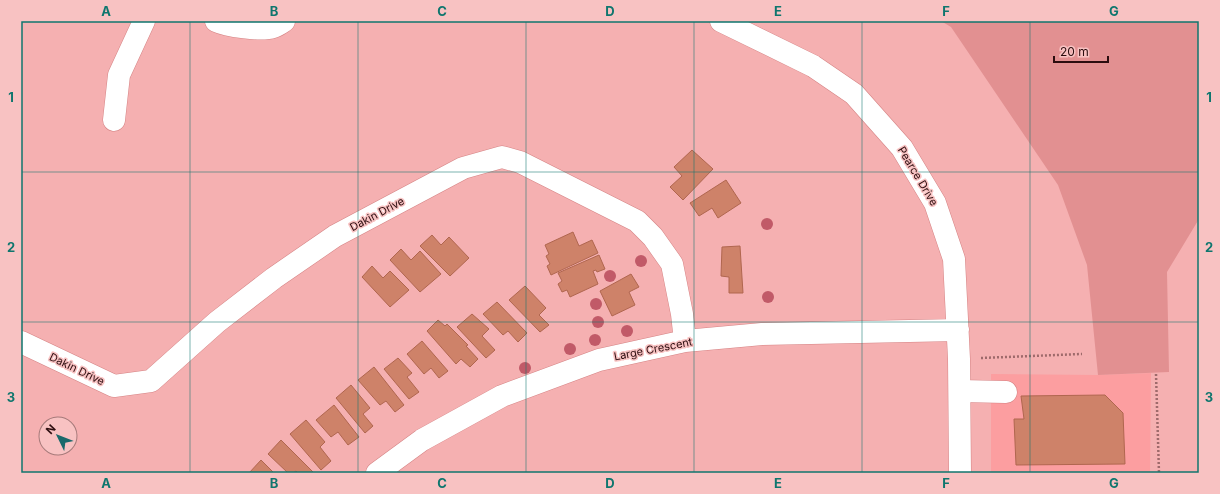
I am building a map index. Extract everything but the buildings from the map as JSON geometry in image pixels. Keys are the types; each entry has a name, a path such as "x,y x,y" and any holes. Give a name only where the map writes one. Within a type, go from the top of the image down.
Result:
{"street":[{"path":"114,120 119,74 144,21"},
{"path":"216,21 223,24 252,28 272,27 284,21"},
{"name":"Pearce Drive","path":"721,21 813,66 854,94 902,148 936,202 954,259 960,391 960,473"},
{"name":"Dakin Drive","path":"21,342 114,386 151,381 217,322 274,278 335,236 463,168 502,157 520,162 638,221 653,238 672,264 682,314 685,341"},
{"name":"Large Crescent","path":"377,473 422,440 502,396 599,360 685,341 762,334 958,330"},
{"path":"960,391 1006,392"}],"path":[{"path":"982,358 1082,354"},
{"path":"1156,374 1160,473"}],"shaded area":[{"path":"941,21 1199,21 1199,219 1167,272 1169,372 1098,375 1087,265 1058,185 951,27"},
{"path":"1151,373 1150,473 991,473 991,374 1098,375"}]}
